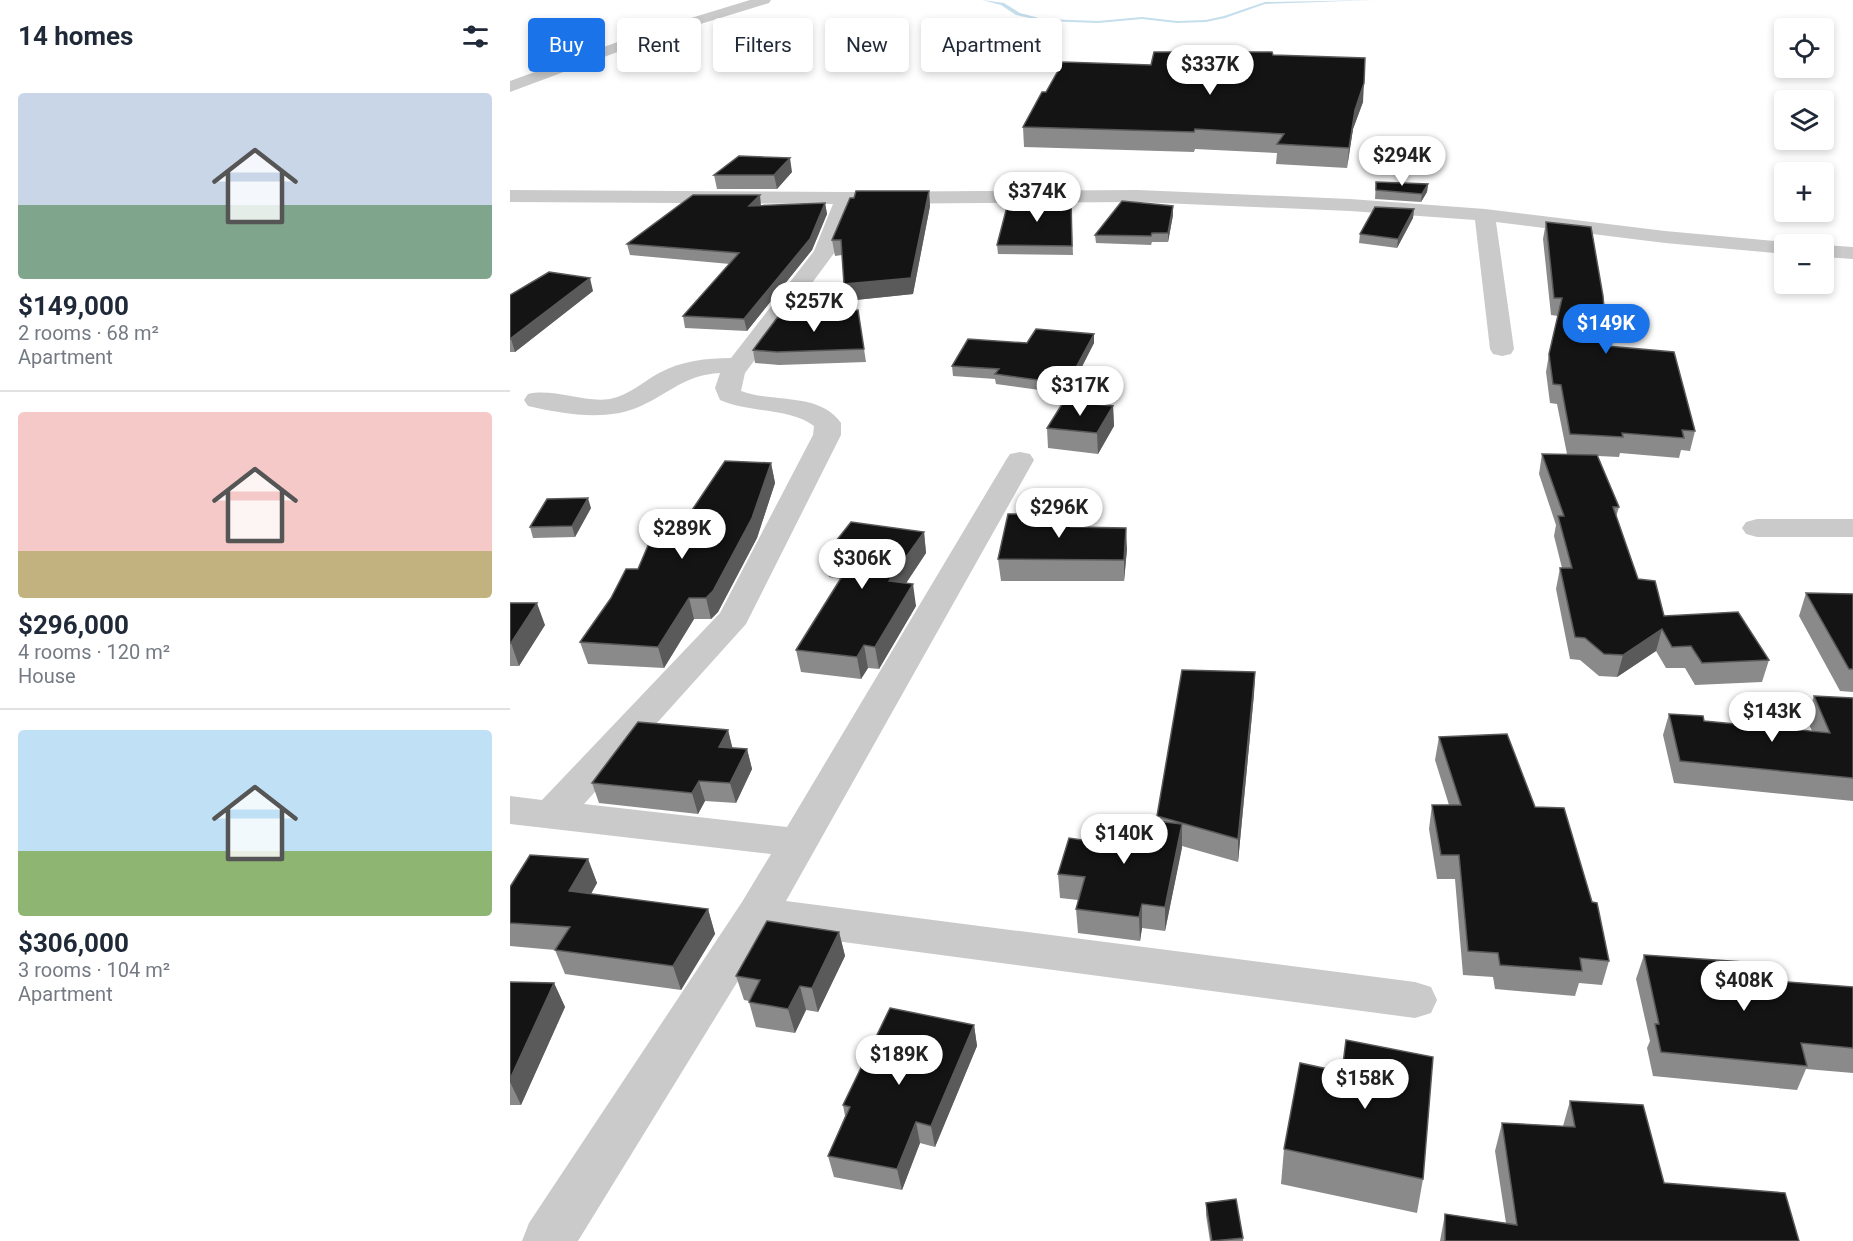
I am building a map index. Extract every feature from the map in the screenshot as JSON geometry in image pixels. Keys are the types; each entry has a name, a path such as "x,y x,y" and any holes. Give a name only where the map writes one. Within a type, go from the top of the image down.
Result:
{"street":[{"path":"510,87 650,35 764,0"},
{"path":"510,196 845,198 1138,196 1350,205 1485,215 1665,237 1774,247"},
{"path":"552,814 734,617 827,435 828,423 820,415 738,400 729,395 728,388 738,365 824,252 845,198"},
{"path":"1485,215 1502,349"},
{"path":"1834,252 1853,253"},
{"path":"537,400 602,408 624,403 645,394 671,377 690,370 710,365 738,365"},
{"path":"548,1241 799,843 1020,460"},
{"path":"1757,528 1853,528"},
{"path":"510,810 799,843"},
{"path":"756,914 1415,999"}],"building":[{"path":"1154,52 1272,52 1273,55 1365,58 1364,83 1355,110 1349,148 1277,144 1284,134 1195,129 1194,132 1023,127 1042,92 1046,92 1057,72 1062,72 1063,62 1151,65"},
{"path":"739,156 790,158 774,175 714,175"},
{"path":"1376,182 1428,184 1422,194 1376,190"},
{"path":"856,191 929,191 911,278 844,284 841,240 832,240 850,198 854,198"},
{"path":"693,195 760,195 749,206 825,203 810,239 744,319 683,316 739,253 627,244"},
{"path":"1071,198 1072,246 997,245 1009,199"},
{"path":"1122,201 1173,206 1168,233 1152,233 1151,236 1095,235"},
{"path":"1375,207 1414,209 1398,239 1360,234"},
{"path":"1546,222 1591,227 1603,296 1607,346 1674,352 1695,431 1682,430 1684,438 1622,433 1623,437 1570,434 1561,385 1553,384 1549,354 1562,298 1554,298"},
{"path":"549,272 590,278 510,339 510,295"},
{"path":"858,310 864,349 777,352 753,350 777,318"},
{"path":"1036,329 1094,334 1067,384 995,374 999,369 952,366 968,339 1027,343"},
{"path":"1064,401 1113,406 1097,433 1047,428"},
{"path":"1542,454 1597,455 1619,507 1613,507 1638,579 1655,581 1664,616 1738,612 1769,660 1702,663 1691,646 1672,647 1662,629 1623,655 1604,654 1585,638 1575,637 1560,568 1572,568 1558,516 1564,516"},
{"path":"725,461 771,463 752,518 713,591 706,598 689,598 658,647 580,642 611,598 626,569 638,569 658,522 684,522"},
{"path":"588,498 572,526 530,527 547,499"},
{"path":"1008,514 1073,514 1071,527 1126,528 1124,560 998,559"},
{"path":"851,522 924,532 889,581 913,584 875,647 864,645 857,657 796,650 853,559 825,555"},
{"path":"1806,593 1853,594 1853,669 1849,669"},
{"path":"510,603 537,603 511,643 510,643"},
{"path":"1182,670 1255,672 1238,839 1157,816"},
{"path":"1814,696 1853,698 1853,778 1680,761 1669,714 1703,716 1704,721 1830,733"},
{"path":"638,722 728,730 719,747 747,749 730,783 699,781 692,793 592,783"},
{"path":"1507,734 1535,807 1564,808 1592,902 1597,903 1609,961 1580,958 1582,971 1500,965 1498,953 1468,951 1459,855 1441,855 1432,805 1461,805 1439,737"},
{"path":"1103,815 1182,824 1165,907 1142,904 1139,917 1076,909 1085,877 1058,874 1069,838 1096,842"},
{"path":"530,855 588,859 569,891 708,909 673,966 555,950 570,927 510,923 510,887"},
{"path":"767,921 839,932 812,988 800,986 788,1009 749,1002 760,980 736,976"},
{"path":"1644,955 1744,962 1750,979 1853,987 1853,1048 1801,1043 1807,1066 1661,1052 1655,1024 1659,1024"},
{"path":"510,982 554,983 510,1079"},
{"path":"890,1008 974,1025 931,1126 916,1122 897,1169 828,1156 850,1107 843,1105"},
{"path":"1346,1040 1433,1057 1423,1179 1284,1149 1300,1063 1342,1072"},
{"path":"1570,1101 1643,1105 1664,1183 1785,1193 1799,1241 1445,1241 1445,1214 1517,1225 1502,1123 1575,1127"},
{"path":"1236,1199 1243,1238 1212,1241 1206,1203"}],"waterway":[{"path":"984,0 1002,4 1018,14 1043,20 1098,22 1142,18 1177,22 1206,21 1265,3 1373,0"}]}
